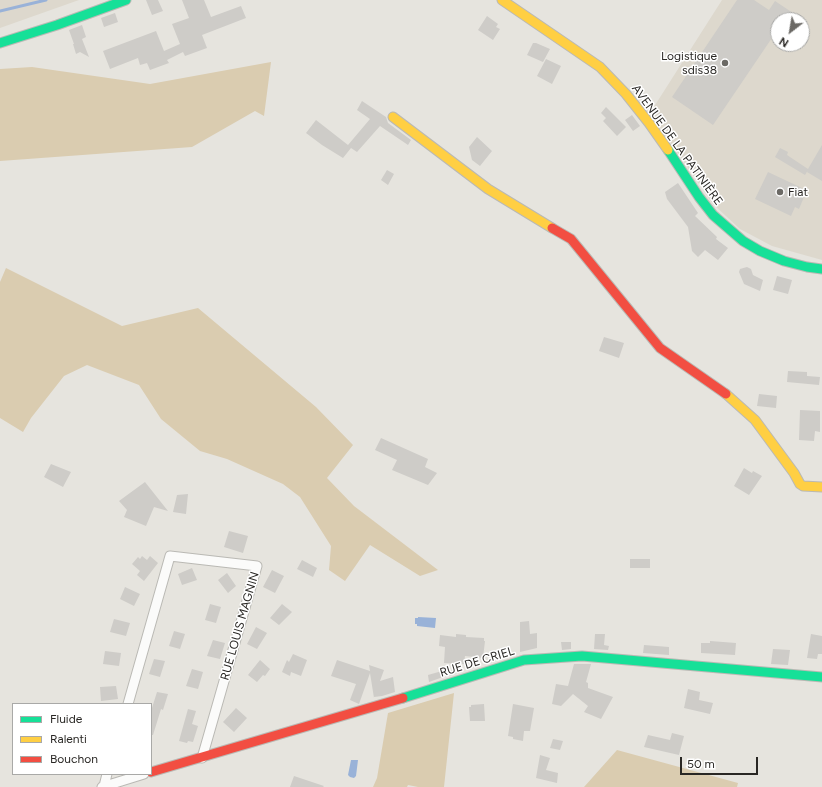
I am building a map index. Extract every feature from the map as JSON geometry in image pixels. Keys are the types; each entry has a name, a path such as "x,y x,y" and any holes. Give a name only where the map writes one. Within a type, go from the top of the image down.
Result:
{"street":[{"path":"0,43 36,32 126,0"},
{"name":"AVENUE DE LA PATINIÈRE","path":"502,0 600,67 626,94 649,124 713,215 738,236 760,251 784,261 822,269"},
{"path":"394,117 488,189 571,239 660,348 720,390 755,420 794,473 800,484 803,486 822,487"},
{"name":"RUE LOUIS MAGNIN","path":"128,703 170,556 257,566 202,758"},
{"name":"RUE DE CRIEL","path":"152,772 360,711 524,660 582,656 822,676"},
{"path":"103,786 108,775"},
{"path":"103,786 141,775"}],"shaded area":[{"path":"0,0 79,0 0,28"},
{"path":"722,0 822,0 822,260 772,246 740,229 713,204 650,113"},
{"path":"271,62 264,116 255,111 192,147 0,161 0,69 32,67 150,84"},
{"path":"6,268 122,326 198,308 316,407 353,445 327,478 354,506 438,570 420,576 370,545 345,581 329,570 331,546 300,497 283,484 227,459 200,451 161,419 139,385 87,365 64,376 31,418 23,432 0,418 0,282"},
{"path":"454,693 444,787 418,787 408,785 407,787 373,787 377,778 388,713"},
{"path":"617,750 738,783 737,787 584,787"}],"water":[{"path":"415,618 436,618 435,628 417,626 417,624 415,624"},
{"path":"351,760 358,760 356,776 354,778 348,775"}],"building":[{"path":"146,0 158,0 163,11 152,15"},
{"path":"182,0 204,0 211,17 241,6 246,18 202,35 207,48 185,56 183,52 167,60 169,63 150,70 147,63 140,65 138,58 110,69 103,51 156,31 164,51 180,44 172,24 189,18"},
{"name":"Logistique sdis38","path":"737,0 754,0 769,10 775,1 792,12 770,12 770,41 713,125 672,97"},
{"path":"115,13 118,22 104,27 101,18"},
{"path":"487,16 498,24 496,27 500,29 493,40 478,30"},
{"path":"82,25 86,37 82,39 89,57 80,52 76,54 69,30"},
{"path":"533,43 550,49 543,62 527,55"},
{"path":"546,59 561,66 552,84 537,76"},
{"path":"362,101 386,117 388,123 411,140 408,145 380,126 357,152 351,148 343,158 306,133 316,120 348,145 370,119 357,110"},
{"path":"606,107 626,127 617,136 603,121 606,118 601,113"},
{"path":"632,115 640,126 633,131 625,120"},
{"path":"477,137 492,151 480,166 472,160 469,147"},
{"path":"822,145 822,181 807,172 808,170 805,175 775,157 780,148 788,152 787,155 808,169"},
{"path":"387,170 394,174 388,185 381,180"},
{"name":"Fiat","path":"768,172 802,188 801,196 804,197 799,209 795,207 791,216 755,199"},
{"path":"678,183 698,213 695,216 717,237 716,239 728,248 718,260 705,250 698,257 692,251 688,227 667,199 665,192"},
{"path":"747,267 751,269 753,275 763,280 760,291 744,284 739,272 740,269"},
{"path":"777,276 792,280 788,294 773,290"},
{"path":"604,337 624,343 619,358 599,351"},
{"path":"788,371 807,372 807,376 820,377 819,385 787,382"},
{"path":"759,394 777,396 776,408 757,406"},
{"path":"800,410 820,411 820,432 815,431 814,441 799,440"},
{"path":"381,438 428,459 425,467 437,473 428,485 392,470 397,460 375,450"},
{"path":"51,464 71,472 63,487 44,477"},
{"path":"744,468 752,473 753,471 762,476 749,495 734,486"},
{"path":"145,482 168,511 154,507 146,526 124,517 127,510 119,501"},
{"path":"188,494 186,514 173,512 177,495"},
{"path":"229,531 248,536 243,553 224,547"},
{"path":"142,556 147,560 150,556 158,563 144,581 137,575 140,571 132,564 138,557 140,559"},
{"path":"630,559 650,559 650,568 630,568"},
{"path":"302,560 317,568 313,577 297,569"},
{"path":"192,568 197,580 182,585 178,574"},
{"path":"272,570 284,576 275,593 263,587"},
{"path":"227,573 236,586 228,593 218,580"},
{"path":"125,587 140,594 134,606 120,599"},
{"path":"210,604 221,607 216,623 205,620"},
{"path":"282,604 292,612 279,625 270,618"},
{"path":"114,619 130,623 126,636 110,632"},
{"path":"529,621 530,634 537,633 537,648 520,652 520,622"},
{"path":"256,627 267,633 257,649 247,644"},
{"path":"174,631 185,634 180,649 169,646"},
{"path":"456,634 466,635 466,637 484,638 483,658 465,656 464,664 444,663 445,647 439,646 440,635 456,637"},
{"path":"595,634 605,634 604,645 609,646 608,650 594,649"},
{"path":"811,634 822,636 822,654 818,654 817,659 807,658"},
{"path":"213,640 225,643 220,659 207,656"},
{"path":"710,641 736,643 735,655 701,653 701,643 710,643"},
{"path":"561,642 571,642 571,649 562,650"},
{"path":"644,645 669,647 669,655 643,653"},
{"path":"773,649 790,650 788,665 771,664"},
{"path":"105,651 121,653 119,666 103,664"},
{"path":"293,654 307,660 301,676 291,672 290,676 282,672 287,660 289,662"},
{"path":"154,659 165,661 160,677 149,674"},
{"path":"260,660 270,669 265,676 263,675 257,682 248,675"},
{"path":"337,660 370,671 369,665 384,670 380,681 393,677 395,692 374,698 370,673 359,704 350,700 356,684 331,676"},
{"path":"574,664 591,664 586,682 588,683 588,688 613,697 601,719 584,712 588,706 573,694 561,706 552,704 556,684 568,686"},
{"path":"192,669 203,672 198,689 186,686"},
{"path":"442,671 443,677 429,682 428,675"},
{"path":"116,686 118,699 101,701 100,687"},
{"path":"688,689 700,692 699,700 713,703 710,714 684,708"},
{"path":"157,692 168,694 163,710 161,709 153,735 152,735 152,708"},
{"path":"484,704 485,721 470,721 469,707 471,707 471,705"},
{"path":"513,704 534,708 530,731 524,731 523,741 513,739 513,737 508,736"},
{"path":"236,708 247,718 234,732 223,722"},
{"path":"188,709 196,711 192,724 198,726 193,742 188,741 187,743 179,741"},
{"path":"672,733 684,736 679,755 644,747 648,735 670,740"},
{"path":"553,739 563,741 560,750 550,748"},
{"path":"540,755 550,758 546,770 558,773 557,783 536,778"},
{"path":"294,776 324,786 290,787"}],"waterway":[{"path":"0,11 46,0"}],"traffic: fast":[{"path":"0,43 57,25 126,0"},
{"path":"668,150 699,197 713,215 743,241 760,251 784,261 822,269"},
{"path":"403,698 524,660 582,656 822,677"}],"traffic: slow":[{"path":"502,0 600,67 626,94 668,150"},
{"path":"393,117 488,189 552,228"},
{"path":"726,394 755,420 794,473 800,484 803,486 822,487"}],"traffic: jam":[{"path":"552,228 571,239 660,348 726,394"},
{"path":"152,772 403,698"}],"place":[{"name":"Logistique sdis38","path":"725,63"},
{"name":"Fiat","path":"780,192"}]}
